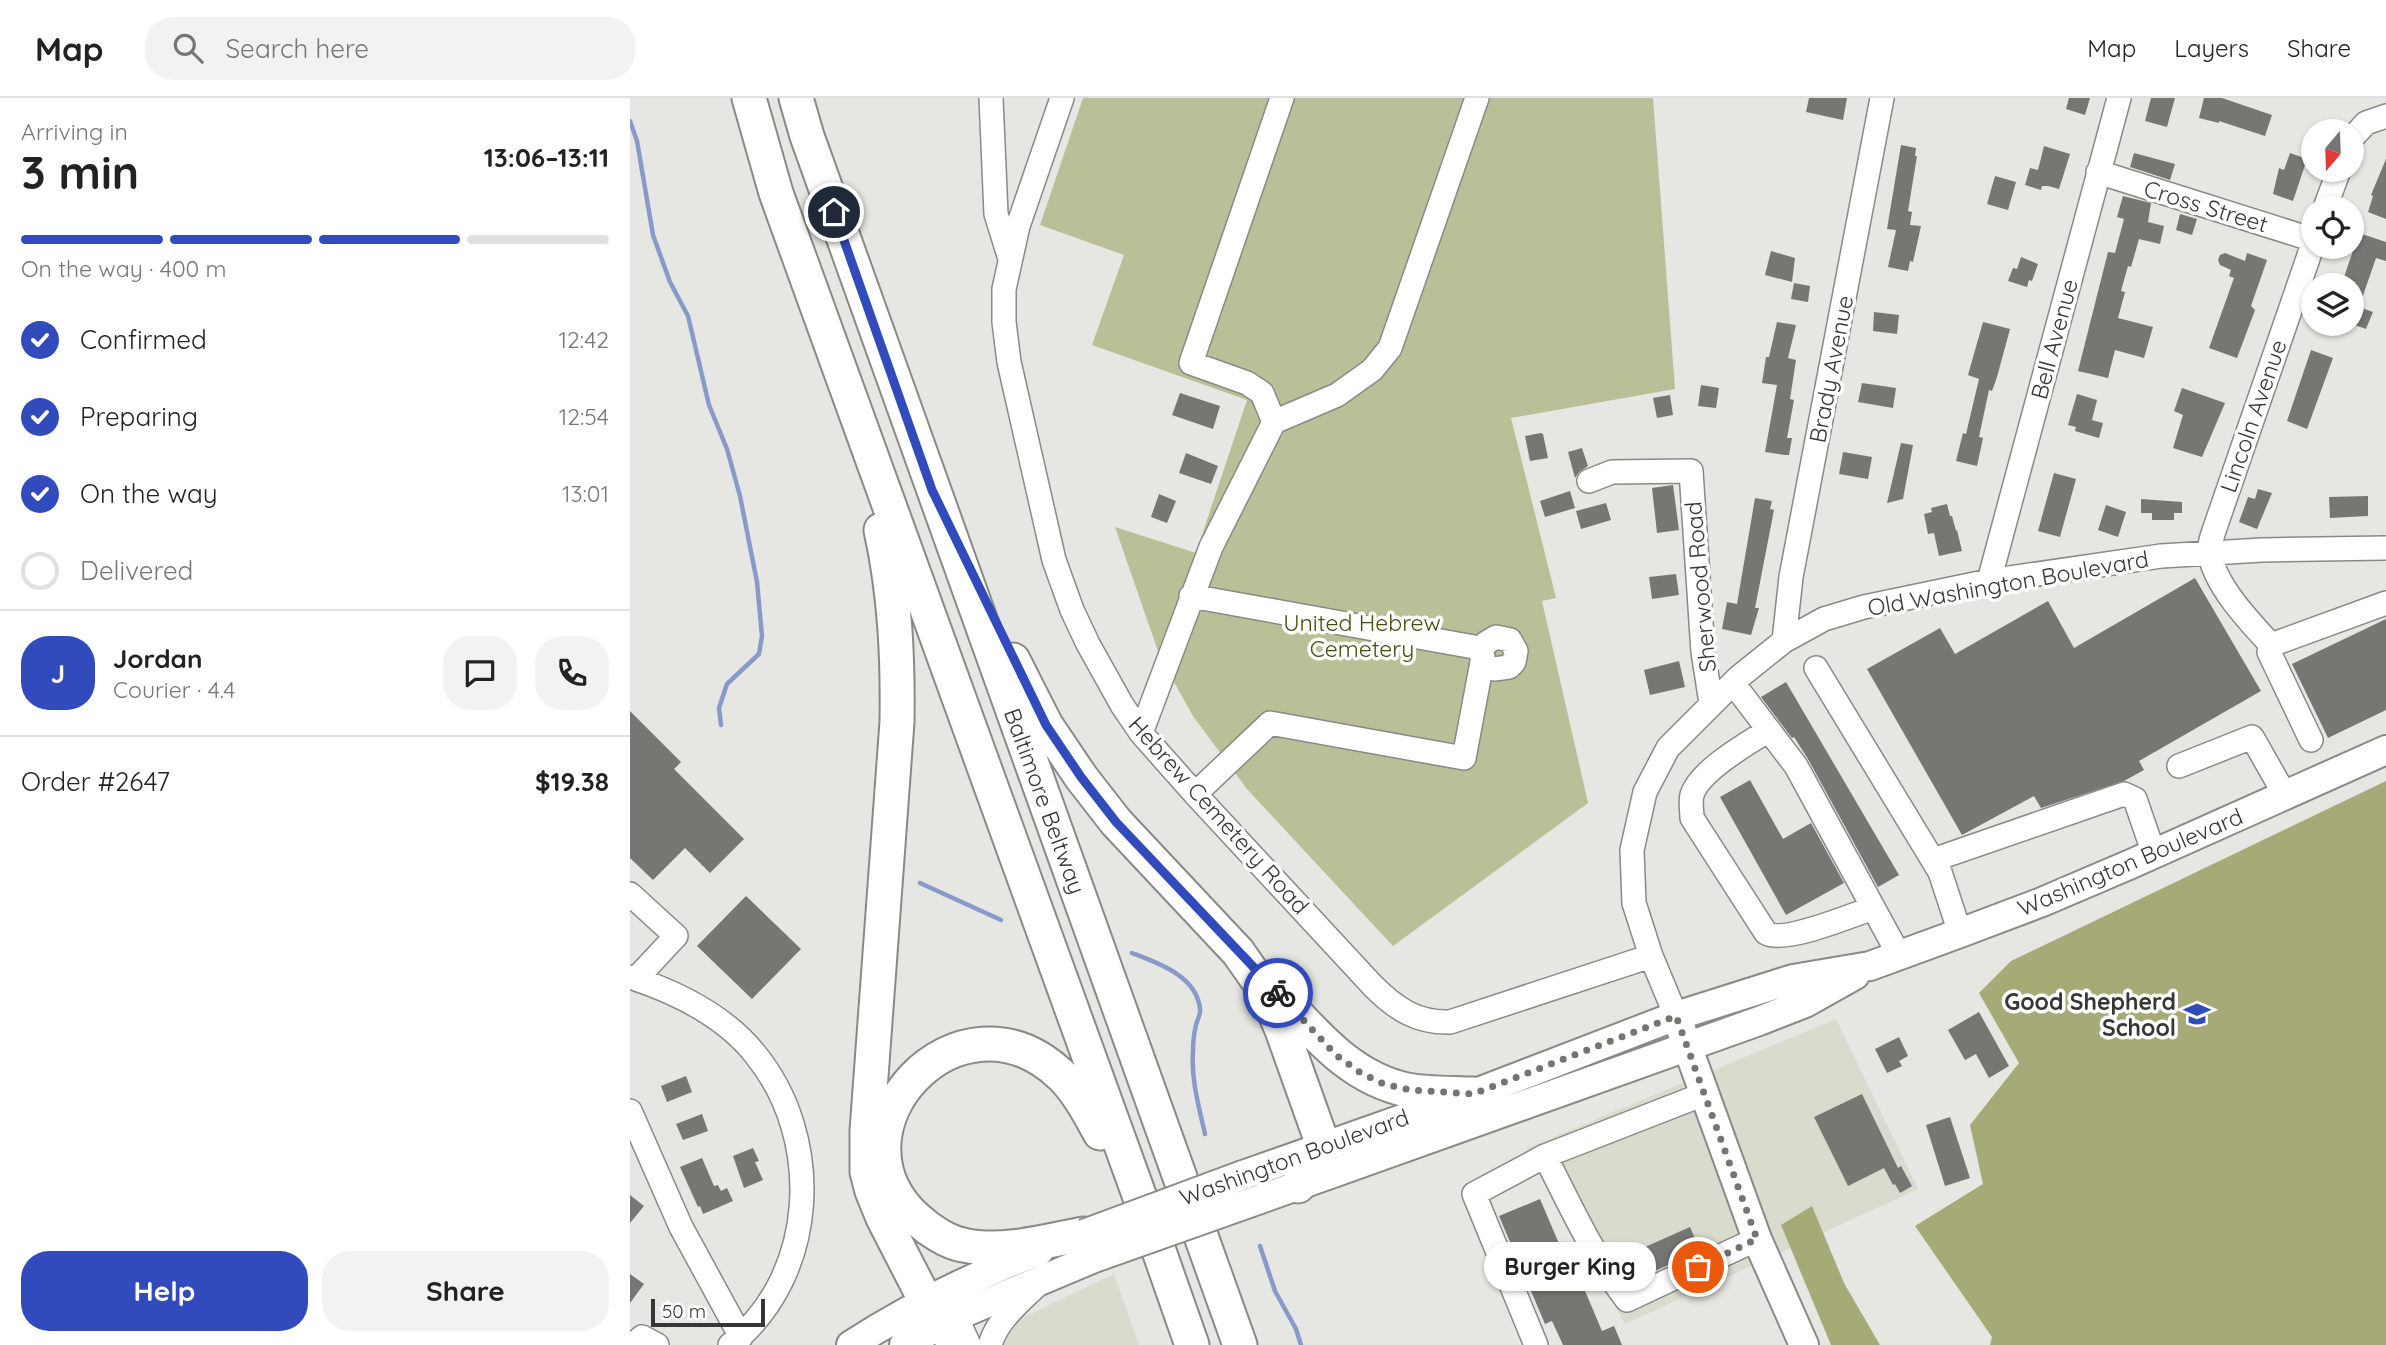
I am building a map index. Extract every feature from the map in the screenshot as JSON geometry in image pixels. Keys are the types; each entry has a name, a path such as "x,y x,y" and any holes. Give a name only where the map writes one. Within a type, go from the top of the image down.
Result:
{"highway":[{"name":"Baltimore Beltway","path":"749,98 776,193 1192,1345"},
{"name":"Baltimore Beltway","path":"796,98 816,163 932,490 1240,1345"},
{"path":"844,378 890,570 898,666 896,736 867,1131 867,1172 881,1212 947,1321"},
{"path":"932,490 1046,725 1116,822 1336,1055 1361,1073 1384,1084 1411,1090 1473,1094"},
{"path":"1238,952 1266,992 1283,1030 1323,1145 1310,1174 1298,1186"},
{"path":"947,1321 905,1208 887,1170 884,1146 894,1104 911,1079 938,1057 974,1044 996,1044 1019,1049 1042,1060 1078,1095 1146,1214"},
{"path":"905,1208 923,1225 960,1245 982,1248 1089,1246"}],"main road":[{"name":"Washington Boulevard","path":"904,1345 947,1321 1046,1276 1089,1246 1243,1175 1473,1094 1676,1016 1793,979 1870,965 1960,933 2042,902 2154,854 2386,750"},
{"name":"Washington Boulevard","path":"851,1345 947,1321 994,1268 1089,1246 1252,1202 1805,1003 1870,965"},
{"path":"1676,1016 1757,1239 1804,1345"}],"street":[{"path":"991,98 996,214 1010,259"},
{"name":"Hebrew Cemetery Road","path":"1062,98 1018,226 1004,300 1004,322 1009,362 1054,559 1072,610 1088,644 1141,733 1390,1003 1420,1020 1450,1022 1651,956"},
{"path":"1274,422 1262,393 1247,383 1191,363 1282,98"},
{"path":"1141,733 1211,547 1274,422 1337,395 1373,370 1390,348 1478,98"},
{"name":"Brady Avenue","path":"1784,641 1791,577 1882,98"},
{"name":"Bell Avenue","path":"1989,581 2119,98"},
{"path":"2364,125 2386,116"},
{"name":"Cross Street","path":"2098,172 2301,236"},
{"name":"Lincoln Avenue","path":"2209,552 2307,259"},
{"name":"Sherwood Road","path":"1589,481 1612,472 1691,471 1703,652 1711,703"},
{"name":"Old Washington Boulevard","path":"1676,1016 1651,956 1634,903 1632,850 1645,792 1668,748 1733,682 1784,641 1824,619 1864,607 1989,581 2209,552 2386,548"},
{"path":"2209,552 2218,576 2236,607 2271,645"},
{"path":"1191,596 1474,647 1482,659 1464,758 1270,723 1195,794"},
{"path":"2271,645 2386,603"},
{"path":"2271,645 2269,652 2311,740"},
{"path":"1816,668 1940,872 1960,933"},
{"path":"1733,682 1796,766 1899,955"},
{"path":"1769,730 1724,760 1699,782 1692,796 1692,818 1766,933 1772,937 1790,935 1873,908"},
{"path":"2179,766 2252,737 2285,795"},
{"path":"1933,860 2124,794 2135,799 2154,854"},
{"path":"630,894 676,936 633,978 681,997 735,1032 756,1054 772,1079 785,1103 798,1141 803,1203 791,1259 765,1311 736,1341 681,1227 630,1111"},
{"path":"1536,1345 1474,1194 1545,1156 1704,1094"},
{"path":"1545,1156 1594,1250 1627,1300 1757,1239"},
{"path":"990,1345 1003,1318 1046,1276"},
{"path":"632,1345 642,1337 657,1345"}],"shaded area":[{"path":"1836,1019 1918,1189 1625,1324 1527,1148"},
{"path":"1114,1274 1139,1345 965,1345"}],"green space":[{"name":"United Hebrew Cemetery","path":"1083,98 1653,98 1675,389 1511,418 1556,598 1542,601 1588,803 1393,946 1247,789 1193,716 1160,657 1115,527 1196,553 1247,400 1092,345 1124,255 1040,225"},
{"name":"Good Shepherd School","path":"2386,781 2386,1345 1990,1345 1992,1337 1915,1226 1983,1184 1970,1125 2019,1063 1979,993 2011,961"},
{"path":"1812,1206 1844,1283 1880,1345 1831,1345 1781,1225"}],"building":[{"path":"1809,98 1847,98 1843,120 1806,112"},
{"path":"2069,98 2090,98 2085,115 2066,109"},
{"path":"2151,98 2175,98 2167,127 2145,121"},
{"path":"2204,98 2222,98 2272,115 2265,136 2219,121 2199,118"},
{"path":"1901,145 1916,148 1908,211 1912,212 1910,225 1921,226 1913,262 1910,261 1908,271 1888,267 1896,230 1887,229"},
{"path":"2044,146 2070,154 2059,189 2042,186 2041,190 2025,185 2030,168 2038,170"},
{"path":"2134,153 2175,164 2170,180 2130,167"},
{"path":"2290,153 2301,157 2301,177 2293,201 2273,194 2279,168 2284,170"},
{"path":"2386,159 2386,219 2368,212 2373,196 2371,195"},
{"path":"1995,176 2016,182 2008,210 1987,204"},
{"path":"2123,196 2151,203 2148,222 2164,226 2160,244 2139,239 2121,291 2125,292 2118,318 2153,327 2144,358 2115,350 2108,378 2078,371 2108,252 2115,253 2124,219 2117,217"},
{"path":"2180,214 2197,219 2192,235 2176,230"},
{"path":"2364,235 2386,242 2386,261 2376,258 2364,293 2364,273 2345,273 2350,259 2364,259"},
{"path":"1771,251 1795,258 1792,282 1765,275"},
{"path":"2225,253 2245,261 2247,253 2267,260 2251,306 2255,310 2237,358 2209,348 2234,278 2229,276 2231,270 2220,265 2218,260 2220,255"},
{"path":"2021,257 2038,264 2027,287 2008,281 2013,268 2017,269"},
{"path":"1794,283 1810,286 1808,302 1791,299"},
{"path":"2364,309 2373,312 2364,328"},
{"path":"1874,312 1899,315 1897,334 1873,331"},
{"path":"1777,322 1796,325 1788,358 1796,360 1790,399 1794,400 1787,438 1792,438 1789,455 1765,452 1777,385 1762,383 1766,357 1769,357"},
{"path":"1983,322 2010,329 1997,377 1992,391 1989,390 1979,437 1983,438 1977,466 1956,461 1963,433 1966,434 1979,379 1968,375"},
{"path":"2311,350 2333,358 2307,429 2287,421"},
{"path":"1862,383 1896,388 1893,408 1858,402"},
{"path":"1701,385 1719,388 1716,408 1698,406"},
{"path":"2182,388 2225,403 2202,457 2173,448 2183,415 2174,411"},
{"path":"1180,393 1220,406 1213,429 1172,415"},
{"path":"2077,394 2097,400 2092,420 2103,423 2099,438 2075,431 2076,427 2068,425"},
{"path":"1670,395 1673,415 1657,418 1653,398"},
{"path":"1541,433 1548,458 1530,461 1525,436"},
{"path":"1901,443 1913,445 1903,499 1887,503"},
{"path":"1582,448 1588,466 1575,478 1568,452"},
{"path":"1843,452 1872,457 1868,479 1839,474"},
{"path":"1186,453 1218,466 1211,484 1179,473"},
{"path":"2054,473 2076,479 2060,537 2038,531"},
{"path":"1673,485 1679,530 1657,533 1652,488"},
{"path":"2258,489 2272,493 2257,529 2239,522 2248,497 2255,499"},
{"path":"1570,491 1575,508 1545,517 1540,501"},
{"path":"1159,494 1176,501 1167,523 1151,517"},
{"path":"2368,496 2368,516 2330,518 2329,497"},
{"path":"1755,498 1772,501 1770,509 1774,510 1755,608 1759,608 1751,635 1722,629 1727,602 1737,604"},
{"path":"2141,499 2182,502 2182,513 2174,513 2174,520 2152,520 2152,513 2141,513"},
{"path":"1606,503 1611,520 1581,529 1576,511"},
{"path":"1947,504 1962,551 1939,556 1934,533 1928,534 1924,514 1932,512 1931,508"},
{"path":"2106,505 2126,512 2118,537 2098,530"},
{"path":"1676,574 1679,595 1652,599 1649,577"},
{"path":"2195,578 2261,691 2139,761 2144,770 2124,781 2041,808 2034,796 1962,835 1867,669 1940,628 1955,654 2048,601 2074,648"},
{"path":"2386,619 2386,710 2328,738 2292,664"},
{"path":"1679,661 1685,687 1650,695 1644,670"},
{"path":"1786,682 1899,875 1878,887 1808,759 1794,737 1792,738 1761,697"},
{"path":"630,711 681,762 674,769 744,839 710,873 685,848 653,880 630,858"},
{"path":"1750,780 1783,839 1811,823 1844,883 1786,915 1720,797"},
{"path":"746,896 801,949 752,999 697,946"},
{"path":"1979,1012 2009,1066 1989,1078 1976,1054 1965,1060 1948,1030"},
{"path":"1899,1037 1908,1056 1899,1061 1902,1066 1887,1073 1875,1049"},
{"path":"686,1076 692,1092 667,1102 661,1086"},
{"path":"1862,1094 1898,1168 1901,1166 1912,1186 1900,1193 1884,1168 1848,1186 1814,1117"},
{"path":"702,1114 708,1131 683,1140 676,1124"},
{"path":"1950,1117 1970,1178 1945,1186 1926,1125"},
{"path":"753,1148 759,1161 755,1162 763,1180 744,1188 733,1156"},
{"path":"702,1158 714,1186 718,1185 721,1191 727,1188 733,1201 703,1214 680,1167"},
{"path":"630,1195 644,1206 630,1223"},
{"path":"1540,1199 1560,1246 1580,1279 1602,1331 1614,1326 1622,1345 1563,1345 1552,1321 1545,1324 1499,1216"},
{"path":"1690,1227 1700,1250 1638,1279 1627,1255"},
{"path":"630,1274 644,1284 630,1303"}],"waterway":[{"path":"630,121 637,141 653,235 670,282 688,316 709,405 727,449 740,496 757,582 762,636 759,654 727,684 719,708 721,725"},
{"path":"920,883 1001,920"},
{"path":"1132,953 1175,972 1192,988 1197,998 1200,1011 1194,1038 1193,1073 1205,1134"},
{"path":"1260,1246 1275,1291 1296,1329 1301,1345"}],"way so far":[{"path":"1278,993 1336,1055 1361,1073 1384,1084 1411,1090 1473,1094 1676,1016 1757,1239 1698,1267"}],"place":[{"name":"Good Shepherd School","path":"2197,1014"},
{"name":"Burger King","path":"1698,1267"}],"route":[{"path":"834,212 932,490 1046,725 1116,822 1278,993"}]}
